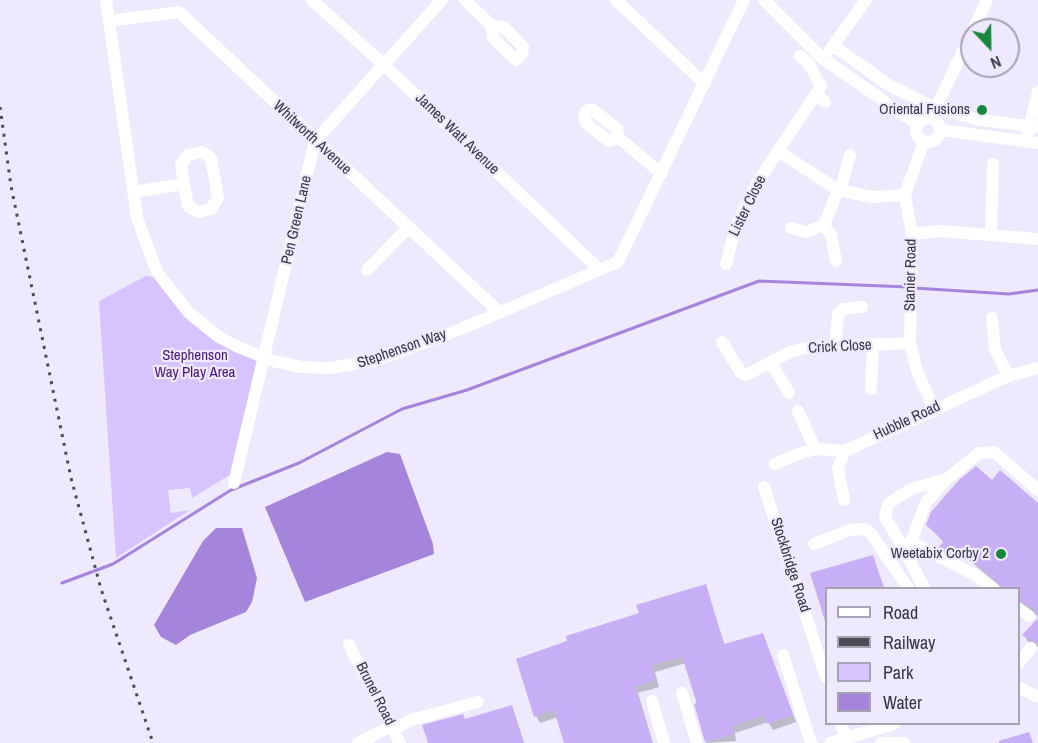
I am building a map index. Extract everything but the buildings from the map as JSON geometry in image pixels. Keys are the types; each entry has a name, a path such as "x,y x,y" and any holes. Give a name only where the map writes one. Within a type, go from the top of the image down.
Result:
{"street":[{"name":"Stephenson Way","path":"106,0 137,218 151,260 174,296 189,313 219,337 254,355 302,367 354,366 378,360 618,262 625,254 744,0"},
{"name":"James Watt Avenue","path":"312,0 384,65 600,270"},
{"name":"Pen Green Lane","path":"234,483 315,141 442,0"},
{"path":"465,0 492,26"},
{"path":"616,0 705,84"},
{"path":"764,0 822,58 917,124"},
{"path":"822,58 834,46 867,0"},
{"path":"978,18 987,0"},
{"name":"Whitworth Avenue","path":"109,21 179,12 499,312"},
{"path":"834,46 866,71 933,113 1033,127"},
{"name":"Lister Close","path":"726,264 737,223 758,182 778,151 820,98 821,86 809,64 800,56"},
{"path":"933,113 940,130 935,140 924,141 917,135 917,124 933,113 960,56"},
{"path":"856,82 866,71"},
{"path":"940,130 1032,143 1038,92"},
{"path":"620,138 662,174"},
{"name":"Stanier Road","path":"924,141 905,195 912,234 910,343 917,371 934,409"},
{"path":"778,151 839,190 872,197 905,195"},
{"path":"202,152 211,158 218,198 211,209 198,212 188,206 184,184 182,165 188,155 202,152"},
{"path":"791,228 807,232 824,225 839,190 850,155"},
{"path":"991,234 993,164"},
{"path":"133,192 184,184"},
{"path":"824,225 831,235 836,261"},
{"path":"367,270 408,228"},
{"path":"912,234 940,231 1038,239"},
{"path":"835,348 838,314 843,309 862,307"},
{"path":"992,318 995,349 1008,376"},
{"name":"Crick Close","path":"722,342 741,373 746,375 790,352 805,348 910,343"},
{"path":"871,389 873,345"},
{"path":"771,363 789,393"},
{"name":"Hubble Road","path":"775,464 795,454 815,449 845,451 1008,376 1038,368"},
{"path":"798,411 815,449"},
{"path":"844,500 838,468 845,451"},
{"path":"907,546 926,502 947,479 979,453 994,452 1038,490"},
{"path":"924,587 907,546 885,517 888,504 911,489 947,479"},
{"name":"Stockbridge Road","path":"764,487 825,675"},
{"path":"814,544 850,530 864,529 870,532 907,587"},
{"path":"907,546 975,575 992,587"},
{"path":"1020,609 1029,616"},
{"path":"1020,644 1030,650 1020,662"},
{"name":"Brunel Road","path":"350,645 400,743"},
{"path":"783,655 811,743"},
{"path":"1020,688 1038,697"},
{"path":"682,693 697,743"},
{"path":"652,701 664,743"},
{"path":"358,743 411,720 478,702"},
{"path":"842,725 846,738"},
{"path":"830,743 888,725"},
{"path":"881,743 904,743"}],"green space":[{"name":"Stephenson Way Play Area","path":"146,276 155,277 186,316 265,357 233,473 192,498 190,488 168,490 171,513 190,510 116,558 99,301"}],"water":[{"path":"387,452 400,454 433,544 434,554 305,602 265,507"},
{"path":"216,528 242,528 257,578 252,602 246,612 190,635 176,645 161,637 154,625 203,541"}],"waterway":[{"path":"62,583 113,564 231,490 299,463 402,409 467,390 759,281 908,287"},
{"path":"914,288 1009,294 1038,290"}],"railway":[{"path":"0,107 11,186 71,478 101,589 153,743"}],"place":[{"name":"Oriental Fusions","path":"982,110"},
{"name":"Weetabix Corby 2","path":"1001,554"}]}
